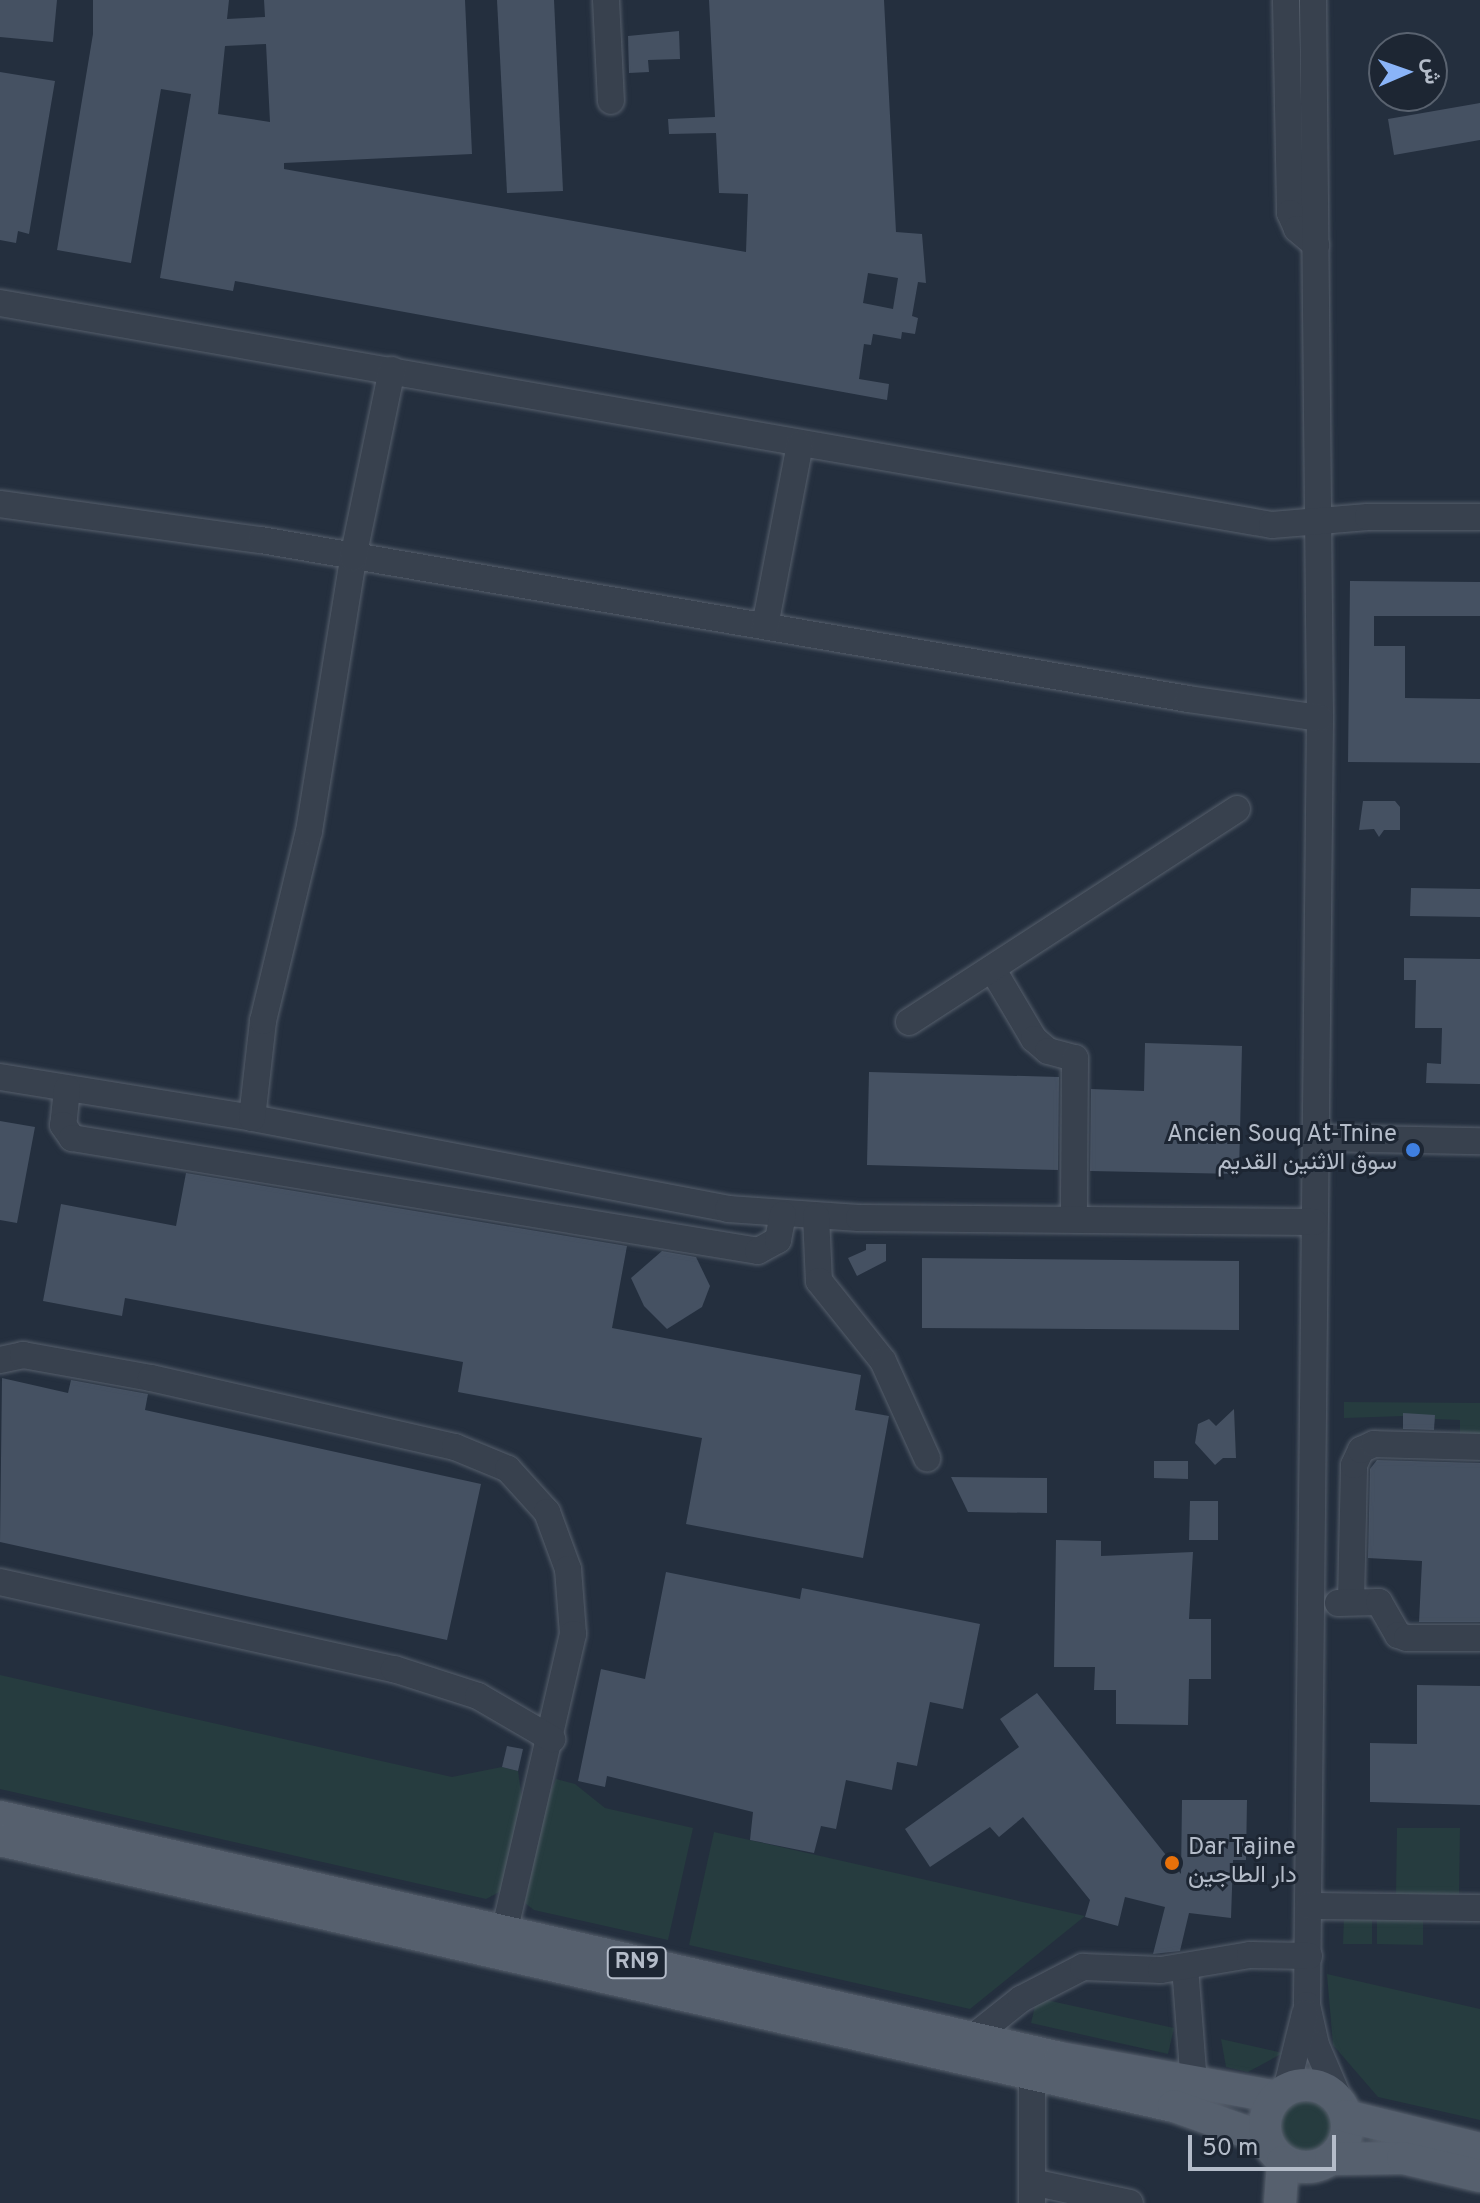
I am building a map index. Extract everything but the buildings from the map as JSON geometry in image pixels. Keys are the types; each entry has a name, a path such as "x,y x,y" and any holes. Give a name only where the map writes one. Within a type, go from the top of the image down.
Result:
{"main road":[{"name":"RN9","path":"0,1817 972,2038 1194,2083 1281,2093 1312,2085 1335,2097 1345,2112 1480,2149"},
{"name":"RN9","path":"0,1840 1174,2106 1298,2157 1403,2158 1480,2176"},
{"path":"1281,2093 1267,2109 1298,2157 1301,2203"},
{"path":"1280,2203 1298,2157 1345,2139 1345,2112"}],"street":[{"path":"606,0 611,101"},
{"path":"1286,0 1290,213 1297,229 1316,245"},
{"path":"1281,2093 1307,2005 1315,1606 1314,1222 1320,718 1313,0"},
{"path":"0,303 1272,525 1480,517"},
{"path":"252,1118 263,1021 309,831 353,558 392,370"},
{"path":"765,626 800,444"},
{"path":"0,504 261,540 353,558 1320,718"},
{"path":"909,1022 1237,809"},
{"path":"993,970 1034,1039 1048,1051 1075,1058 1074,1217"},
{"path":"0,1077 252,1118 671,1201 783,1214 1314,1222"},
{"path":"67,1089 63,1125 72,1138 758,1251 778,1240 783,1214"},
{"path":"1317,1138 1480,1141"},
{"path":"816,1216 819,1281 883,1361 927,1458"},
{"path":"0,1360 23,1355 151,1378 455,1447 508,1469 547,1512 568,1569 573,1634 552,1739 539,1775 504,1933"},
{"path":"1351,1601 1354,1465 1361,1450 1374,1444 1480,1447"},
{"path":"0,1582 394,1669 478,1696 552,1739"},
{"path":"1315,1606 1351,1601 1379,1602 1398,1635 1407,1638 1480,1638"},
{"path":"1309,1906 1480,1908"},
{"path":"972,2038 1021,1999 1083,1967 1185,1967 1250,1955 1309,1956"},
{"path":"1185,1967 1194,2083"},
{"path":"1307,2005 1316,2045 1345,2112"},
{"path":"1032,2075 1032,2193 1130,2203"}],"green space":[{"path":"1344,1402 1480,1403 1480,1437 1460,1436 1460,1420 1435,1419 1434,1415 1344,1418"},
{"path":"0,1675 452,1777 502,1767 518,1771 522,1799 501,1891 486,1899 0,1789"},
{"path":"556,1779 575,1784 605,1808 693,1828 668,1940 534,1910 525,1903 545,1804"},
{"path":"1397,1828 1460,1828 1459,1895 1396,1894"},
{"path":"714,1832 1085,1916 970,2009 689,1945"},
{"path":"1344,1917 1372,1917 1372,1944 1343,1944"},
{"path":"1377,1917 1423,1918 1423,1945 1377,1944"},
{"path":"1327,1974 1480,2009 1480,2120 1378,2097 1333,2045"},
{"path":"1037,1998 1174,2028 1168,2054 1031,2023"},
{"path":"1221,2039 1283,2053 1248,2072 1226,2067"},
{"path":"1306,2097 1317,2099 1326,2106 1333,2115 1333,2137 1326,2146 1317,2153 1306,2155 1295,2153 1286,2146 1279,2137 1277,2126 1279,2115 1286,2106 1295,2099"}],"place":[{"name":"Ancien Souq At-Tnine سوق الاثنين القديم","path":"1413,1150"},
{"name":"Dar Tajine دار الطاجين","path":"1172,1863"}]}
